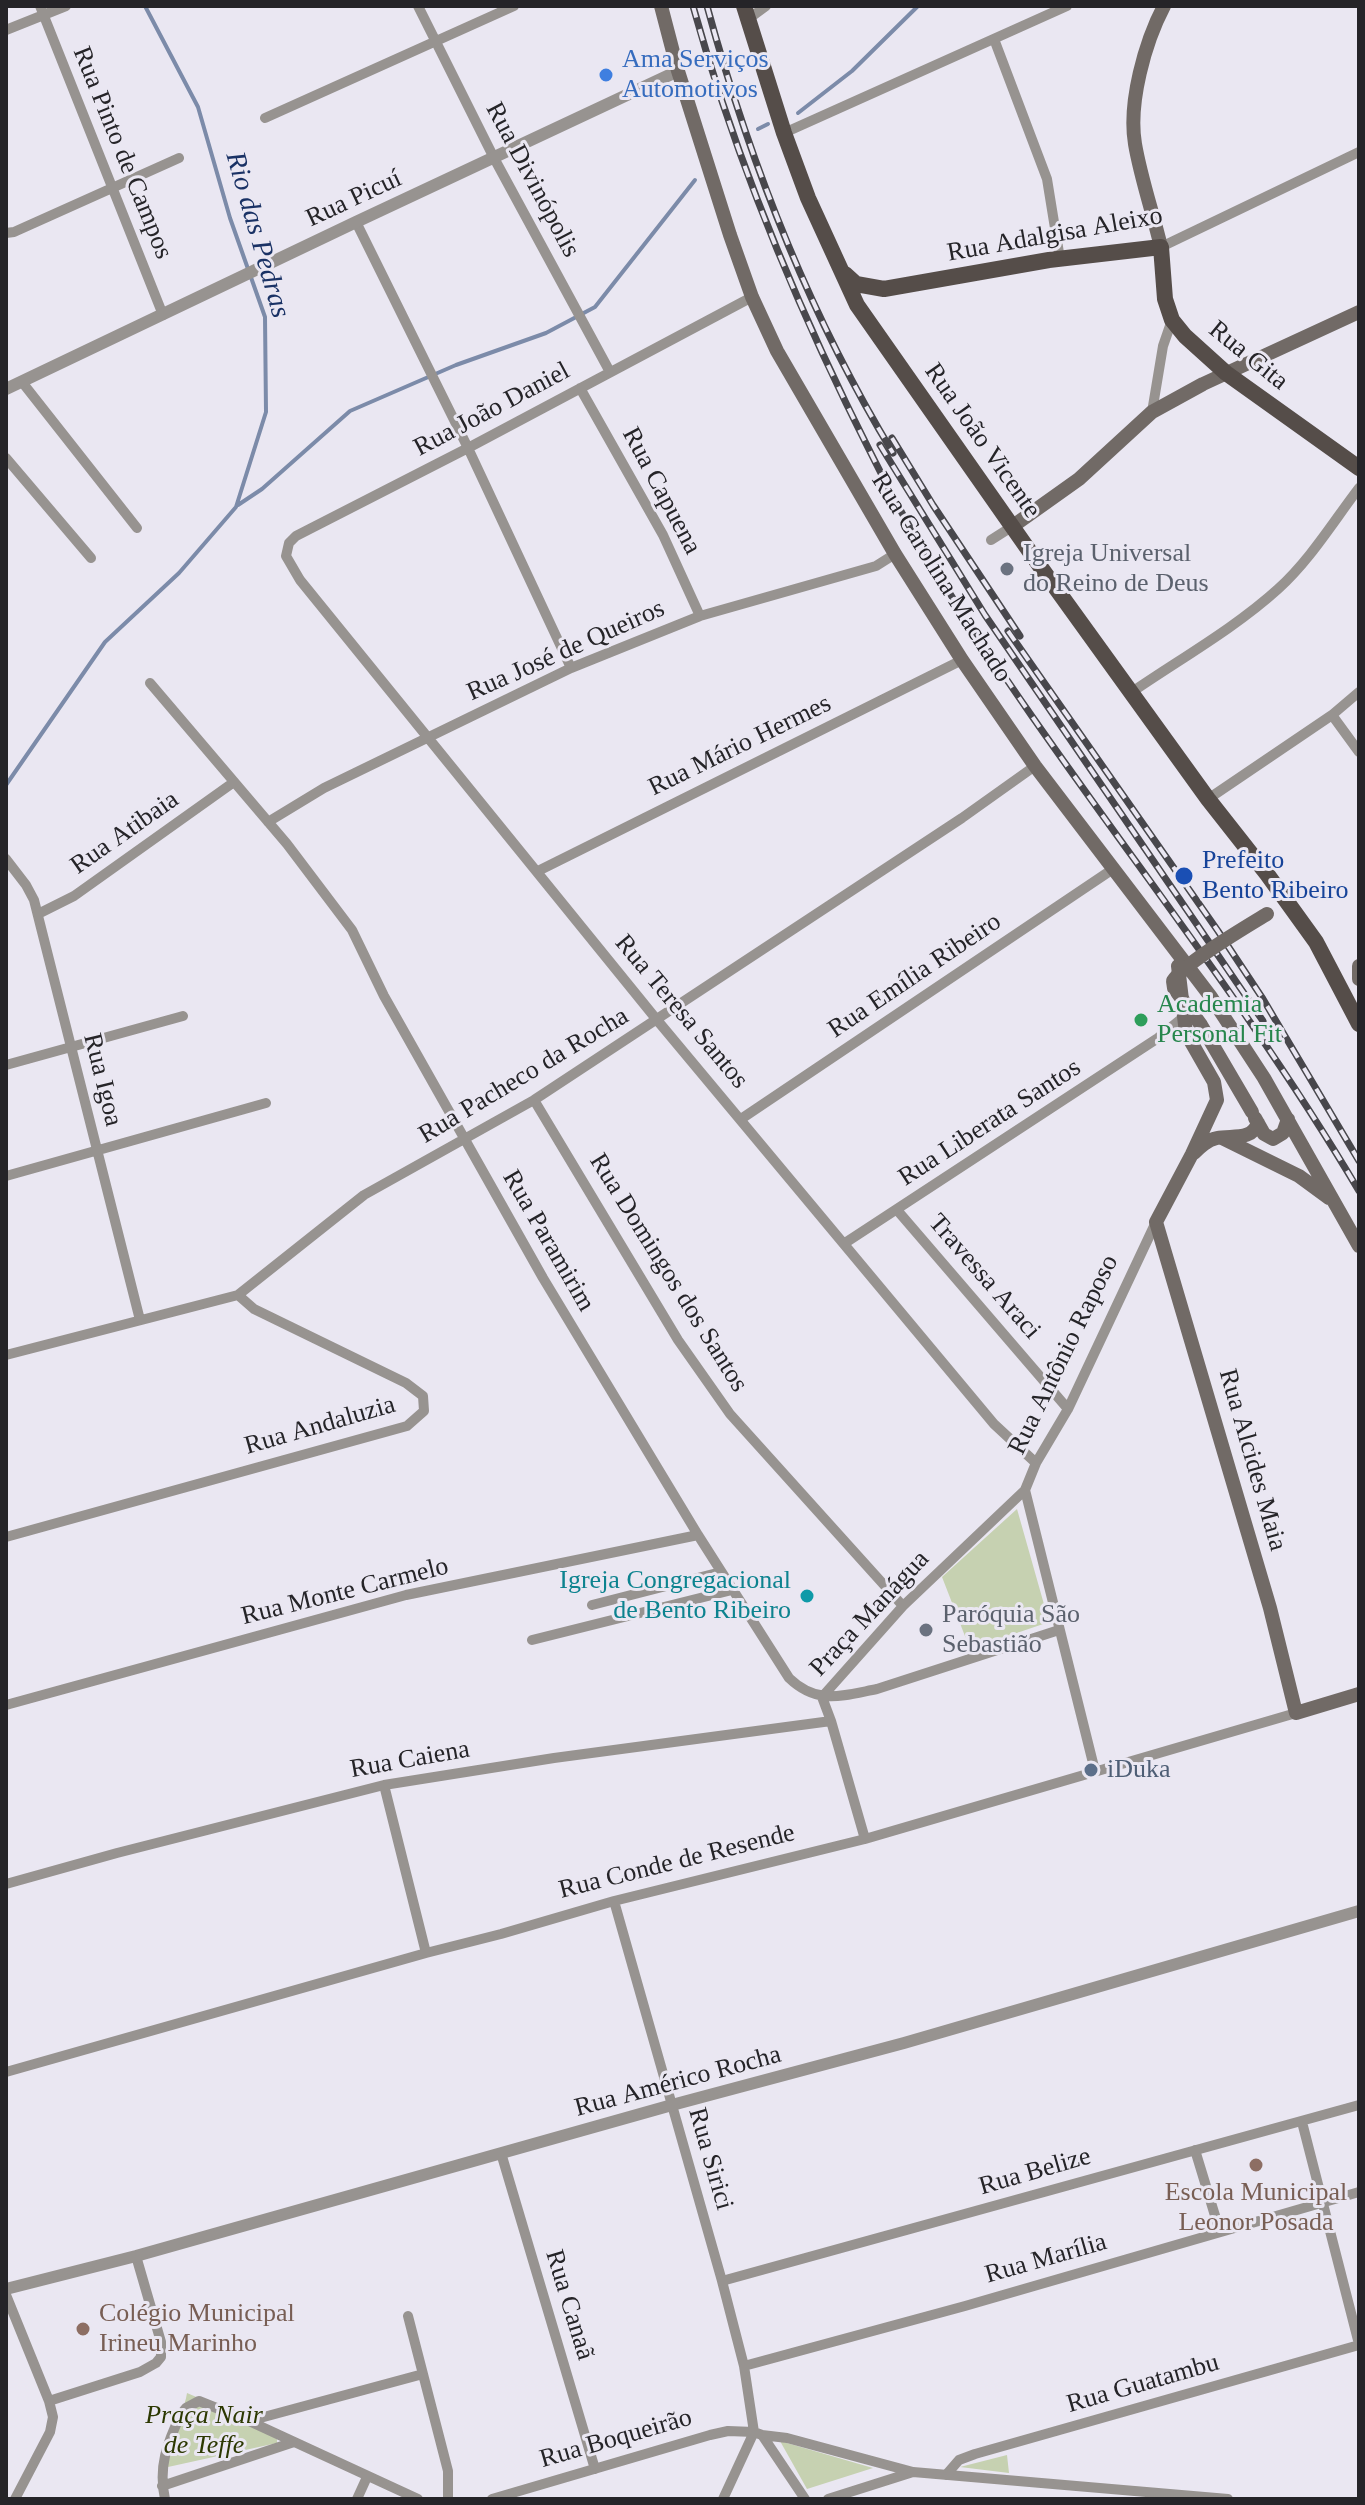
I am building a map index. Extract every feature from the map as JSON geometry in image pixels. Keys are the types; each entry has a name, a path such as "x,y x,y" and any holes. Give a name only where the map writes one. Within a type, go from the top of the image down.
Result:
{"main road":[{"name":"Rua Carolina Machado","path":"661,6 715,187 752,297 777,351 895,554 962,660 1035,766 1211,997 1288,1119 1359,1246"},
{"path":"1161,247 1135,142 1134,113 1142,64 1164,6"},
{"name":"Rua João Vicente","path":"746,13 784,133 846,285 867,319 1208,799 1316,942 1359,1024"},
{"name":"Rua Adalgisa Aleixo","path":"842,271 856,284 884,289 1060,259 1161,247"},
{"name":"Rua Gita","path":"1161,247 1165,299 1172,320 1185,336 1226,373 1359,468"},
{"path":"867,319 870,302 884,289"},
{"path":"1013,526 1079,479 1152,412 1226,373 1359,312"},
{"path":"1286,902 1176,975 1172,983 1201,1025 1266,1136 1276,1139 1285,1131 1288,1119"},
{"name":"Rua Antônio Raposo","path":"1156,1222 1192,1154 1218,1095 1214,1082 1189,1040 1179,971 1171,947"},
{"path":"1359,966 1359,979"},
{"path":"1192,1154 1210,1140 1251,1133 1256,1129 1255,1117"},
{"path":"1222,1138 1299,1176 1336,1206"},
{"name":"Rua Alcides Maia","path":"1156,1222 1270,1608 1296,1713"},
{"name":"Rua Conde de Resende","path":"1296,1713 1359,1694"}],"street":[{"path":"6,30 42,10 66,6"},
{"name":"Rua Divinópolis","path":"418,6 494,158 610,372"},
{"path":"265,118 514,6"},
{"path":"746,13 766,6"},
{"path":"784,133 1067,6"},
{"name":"Rua Pinto de Campos","path":"42,10 163,315"},
{"path":"994,39 1047,179 1060,259"},
{"name":"Rua Picuí","path":"6,389 678,71"},
{"name":"Rua Adalgisa Aleixo","path":"1161,247 1359,152"},
{"path":"6,233 179,158"},
{"path":"356,222 468,448 571,668"},
{"name":"Rua João Daniel","path":"300,580 286,556 289,543 296,536 752,297"},
{"path":"1152,412 1163,346 1172,320"},
{"path":"22,382 137,528"},
{"name":"Rua Capuena","path":"580,388 663,535 700,616"},
{"path":"6,458 91,558"},
{"path":"1132,692 1258,606 1279,588 1301,565 1359,488"},
{"path":"991,540 1013,526"},
{"name":"Rua José de Queiros","path":"268,822 324,788 571,668 700,616 876,566 895,554"},
{"name":"Rua Teresa Santos","path":"300,580 657,1020 994,1424 1036,1463"},
{"name":"Rua Mário Hermes","path":"538,871 962,660"},
{"name":"Rua Paramirim","path":"150,683 321,886 352,930 384,996 464,1140 698,1535 789,1678 800,1689 822,1697"},
{"path":"1208,799 1332,715 1359,692"},
{"path":"1332,715 1359,752"},
{"name":"Rua Pacheco da Rocha","path":"6,1355 238,1295 364,1195 534,1100 962,818 1035,766"},
{"name":"Rua Atibaia","path":"38,914 74,896 234,782"},
{"name":"Rua Igoa","path":"6,859 31,892 38,914 140,1320"},
{"name":"Rua Emília Ribeiro","path":"741,1119 1113,869"},
{"path":"6,1065 183,1016"},
{"name":"Rua Liberata Santos","path":"845,1243 1158,1038 1185,1016"},
{"path":"1158,1038 1174,1036 1189,1040"},
{"name":"Rua Domingos dos Santos","path":"534,1100 678,1340 730,1414 903,1606"},
{"path":"6,1176 266,1103"},
{"name":"Travessa Araci","path":"897,1210 1068,1409"},
{"name":"Rua Antônio Raposo","path":"1095,1771 1025,1490 1036,1463 1068,1409 1156,1222"},
{"name":"Rua Andaluzia","path":"6,1537 407,1426 424,1411 423,1396 406,1383 254,1309 238,1295"},
{"name":"Praça Manágua","path":"822,1697 903,1606 1025,1490"},
{"name":"Rua Monte Carmelo","path":"6,1705 406,1595 698,1535"},
{"path":"592,1605 721,1572"},
{"path":"532,1640 732,1590"},
{"name":"Praça Manágua","path":"822,1697 877,1689 1059,1630"},
{"path":"822,1697 865,1839"},
{"name":"Rua Conde de Resende","path":"6,2072 614,1901 865,1839 1296,1713"},
{"name":"Rua Caiena","path":"6,1884 384,1785 554,1758 831,1721"},
{"path":"384,1785 426,1953"},
{"name":"Rua Sirici","path":"614,1901 722,2281 758,2433"},
{"name":"Rua Américo Rocha","path":"6,2289 136,2256 904,2043 1359,1911"},
{"name":"Rua Belize","path":"722,2281 1359,2105"},
{"path":"1302,2122 1359,2344"},
{"path":"1195,2150 1220,2232"},
{"name":"Rua Canaã","path":"501,2153 595,2469"},
{"name":"Rua Marília","path":"744,2366 965,2306 1359,2192"},
{"path":"49,2401 140,2372 161,2357 161,2342 136,2256"},
{"path":"6,2295 53,2417 50,2432 15,2499"},
{"path":"408,2316 448,2471 448,2499"},
{"name":"Rua Guatambu","path":"946,2475 959,2460 975,2454 1359,2344"},
{"path":"249,2421 423,2374"},
{"path":"165,2499 163,2457 186,2408 199,2401 418,2499"},
{"name":"Rua Boqueirão","path":"492,2499 710,2435 728,2431 758,2433"},
{"path":"758,2433 913,2472 1228,2499"},
{"path":"723,2499 758,2433"},
{"path":"758,2433 805,2499"},
{"path":"162,2486 294,2442"},
{"path":"828,2499 913,2472"},
{"path":"357,2499 367,2477"}],"green space":[{"path":"1017,1509 1049,1622 970,1649 942,1577"},
{"name":"Praça Nair de Teffe","path":"187,2393 277,2435 277,2443 168,2467 169,2448"},
{"path":"780,2441 873,2468 807,2489"},
{"path":"1007,2455 1009,2473 960,2467"}],"waterway":[{"name":"Rio das Pedras","path":"6,785 105,642 179,573 236,507 266,412 265,317 230,218 198,107 145,6"},
{"path":"798,113 852,71 918,6"},
{"path":"758,129 768,124"},
{"path":"238,505 262,489 350,411 456,365 546,333 595,307 695,180"}],"railway":[{"path":"693,6 724,108 780,257 846,403 912,532 1041,729 1258,1034 1359,1191"},
{"path":"707,6 742,122 785,236 835,347 893,453"},
{"path":"892,438 1020,636"},
{"path":"880,445 985,615 1263,1021"},
{"path":"1008,631 1218,931 1263,999 1359,1161"}],"place":[{"name":"Ama Serviços Automotivos","path":"606,75"},
{"name":"Igreja Universal do Reino de Deus","path":"1007,569"},
{"name":"Prefeito Bento Ribeiro","path":"1184,876"},
{"name":"Academia Personal Fit","path":"1141,1020"},
{"name":"Igreja Congregacional de Bento Ribeiro","path":"807,1596"},
{"name":"Paróquia São Sebastião","path":"926,1630"},
{"name":"iDuka","path":"1091,1770"},
{"name":"Escola Municipal Leonor Posada","path":"1256,2165"},
{"name":"Colégio Municipal Irineu Marinho","path":"83,2329"}]}
